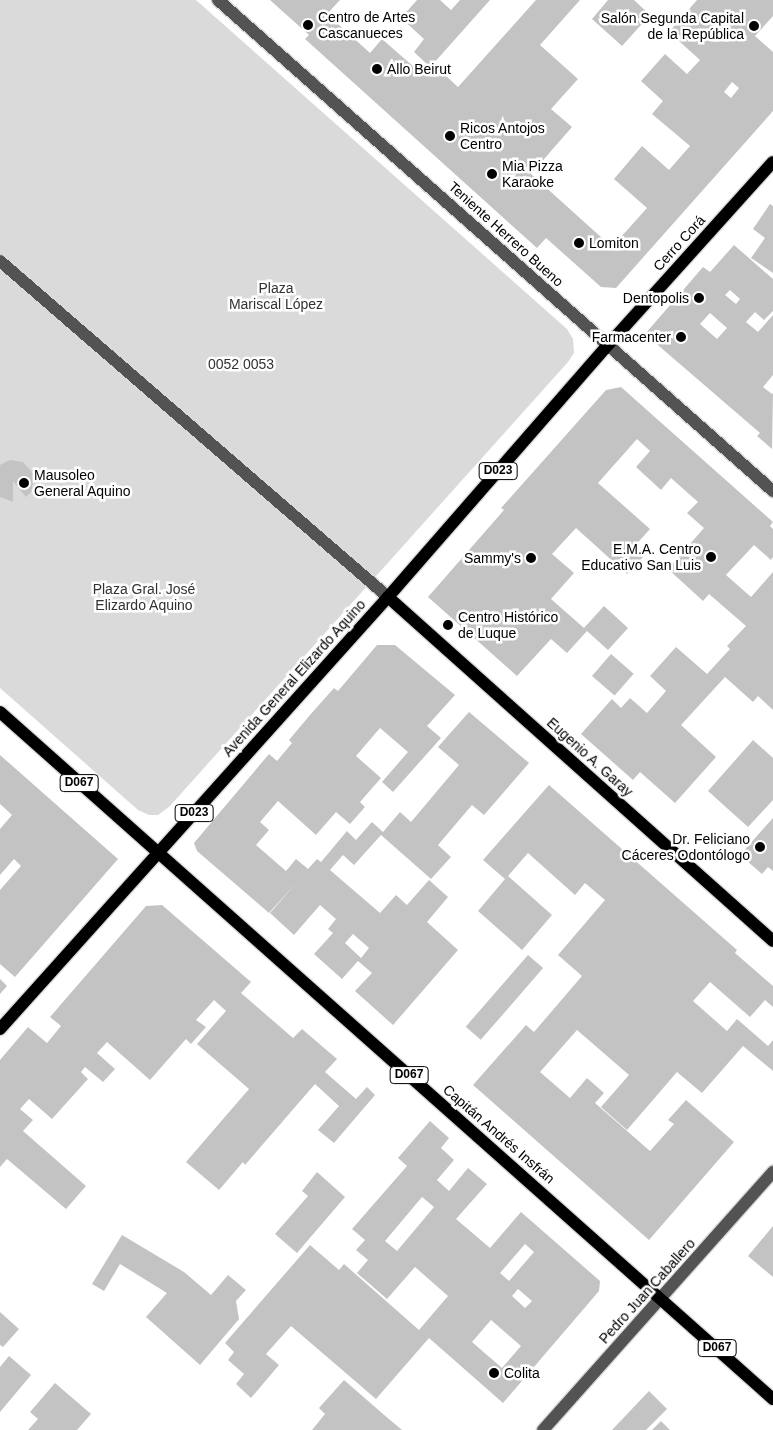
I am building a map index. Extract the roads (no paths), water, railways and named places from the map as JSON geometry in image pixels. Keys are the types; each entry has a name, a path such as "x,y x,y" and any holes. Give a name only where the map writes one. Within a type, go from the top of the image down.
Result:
{"main road":[{"name":"Cerro Corá","path":"608,345 773,162"},
{"name":"Avenida General Elizardo Aquino","path":"0,1029 388,597 608,345"},
{"name":"Eugenio A. Garay","path":"388,597 773,941"},
{"name":"D067","path":"0,712 158,853"},
{"name":"Capitán Andrés Insfrán","path":"158,853 661,1297 773,1400"}],"street":[{"name":"Teniente Herrero Bueno","path":"218,0 773,491"},
{"path":"0,261 388,597"},
{"name":"Pedro Juan Caballero","path":"543,1430 773,1172"}],"place":[{"name":"Centro de Artes Cascanueces","path":"308,25"},
{"name":"Salón Segunda Capital de la República","path":"754,26"},
{"name":"Allo Beirut","path":"377,69"},
{"name":"Ricos Antojos Centro","path":"450,136"},
{"name":"Mia Pizza Karaoke","path":"492,174"},
{"name":"Lomiton","path":"579,243"},
{"name":"Dentopolis","path":"699,298"},
{"name":"Farmacenter","path":"681,337"},
{"name":"Mausoleo General Aquino","path":"24,483"},
{"name":"E.M.A. Centro Educativo San Luis","path":"711,557"},
{"name":"Sammy's","path":"531,558"},
{"name":"Centro Histórico de Luque","path":"448,625"},
{"name":"Dr. Feliciano Cáceres Odontólogo","path":"760,847"},
{"name":"Colita","path":"494,1373"}],"park label":[{"name":"Plaza Mariscal López","path":"276,296"},
{"name":"0052 0053","path":"241,364"},
{"name":"Plaza Gral. José Elizardo Aquino","path":"144,598"}]}
